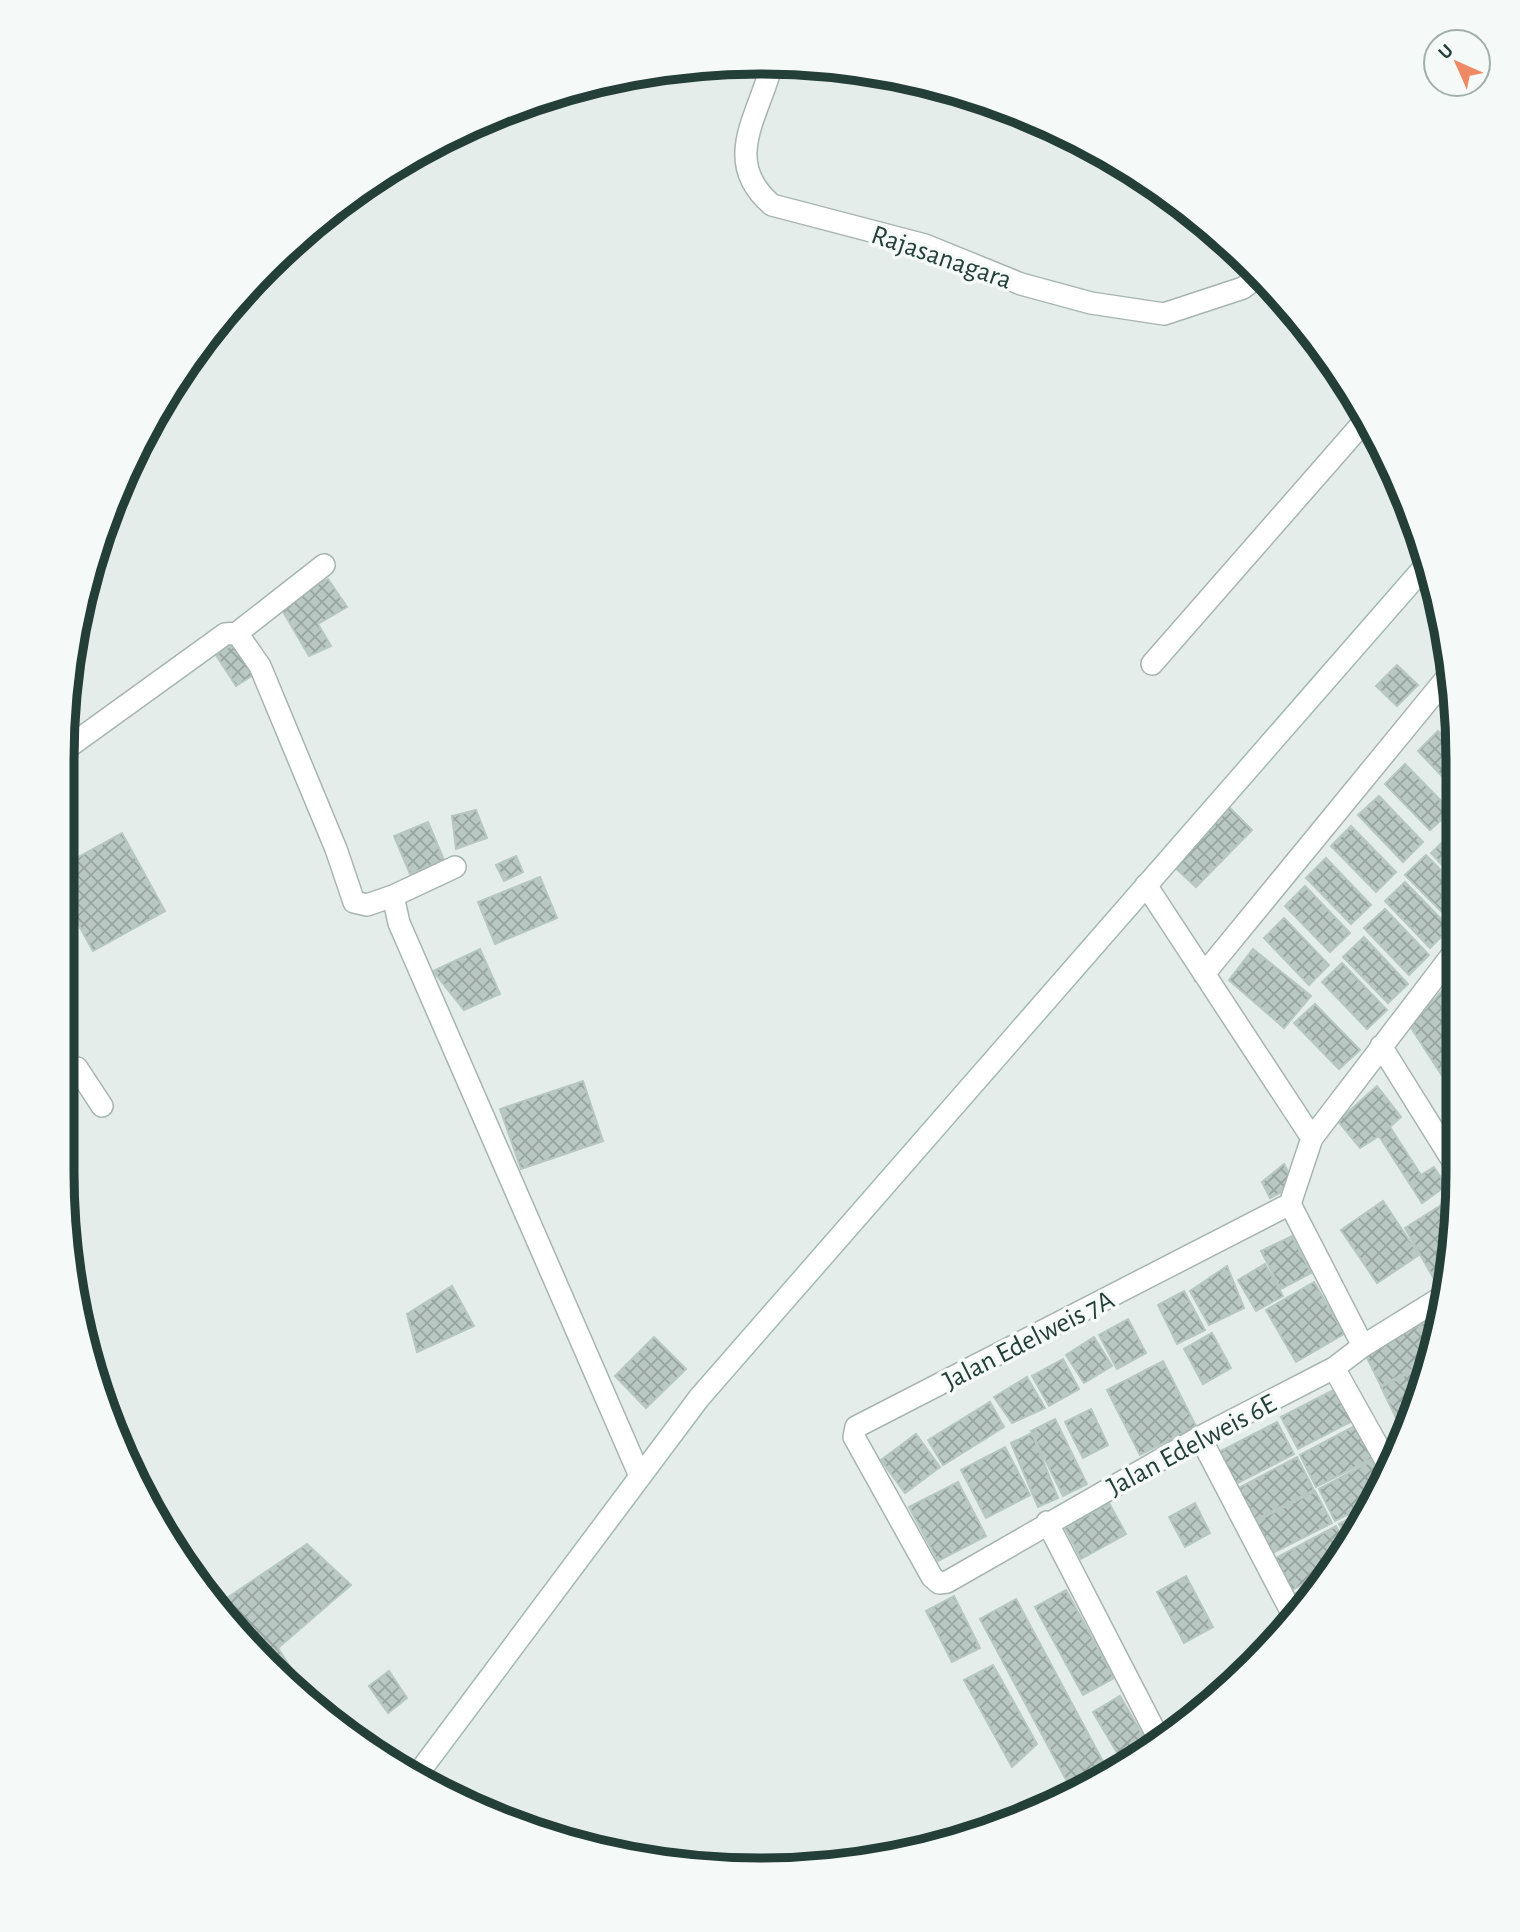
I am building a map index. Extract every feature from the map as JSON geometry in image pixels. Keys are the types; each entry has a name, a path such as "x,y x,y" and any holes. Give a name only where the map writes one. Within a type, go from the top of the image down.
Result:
{"street":[{"name":"Rajasanagara","path":"769,74 744,150 747,176 756,192 772,205 925,245 1021,284 1091,303 1164,314 1243,288 1251,282"},
{"path":"1152,664 1360,426"},
{"path":"74,743 225,634 237,633 324,565"},
{"path":"421,1769 699,1398 1420,572"},
{"path":"237,633 260,666 336,849 354,902 368,905 455,867"},
{"path":"1204,974 1442,683"},
{"path":"1146,885 1312,1138"},
{"path":"393,896 399,923 639,1476"},
{"path":"1363,1346 1290,1204 1312,1138 1446,962"},
{"path":"1381,1046 1446,1150"},
{"path":"74,1067 102,1106"},
{"name":"Jalan Edelweis 7A","path":"932,1577 854,1437 856,1427 1290,1204"},
{"name":"Jalan Edelweis 6E","path":"932,1577 939,1583 947,1582 1047,1522 1200,1437 1334,1368 1363,1346 1434,1302"},
{"path":"1334,1368 1384,1458"},
{"path":"1200,1437 1290,1609"},
{"path":"1047,1522 1156,1733"}],"building":[{"path":"328,579 347,607 318,624 331,646 309,656 279,605"},
{"path":"235,643 255,674 236,686 216,655"},
{"path":"1397,665 1418,685 1397,706 1376,686"},
{"path":"1438,731 1446,739 1446,780 1418,751"},
{"path":"1405,764 1446,806 1446,816 1430,830 1385,784"},
{"path":"1379,796 1423,842 1403,862 1358,815"},
{"path":"1225,803 1252,830 1196,887 1168,861"},
{"path":"476,810 487,838 456,849 452,816"},
{"path":"428,822 444,860 410,874 394,836"},
{"path":"1351,826 1396,872 1376,892 1331,846"},
{"path":"122,833 165,911 93,951 74,917 74,859"},
{"path":"1446,839 1446,869 1431,853"},
{"path":"1426,855 1446,876 1446,916 1405,875"},
{"path":"516,856 523,872 504,881 496,865"},
{"path":"1326,858 1371,905 1351,924 1306,878"},
{"path":"540,877 557,918 495,944 478,902"},
{"path":"1405,882 1446,924 1446,932 1430,948 1385,901"},
{"path":"1305,886 1350,933 1330,952 1285,906"},
{"path":"1385,909 1429,955 1409,975 1364,928"},
{"path":"1284,918 1329,965 1309,985 1264,938"},
{"path":"1364,937 1408,984 1388,1003 1343,957"},
{"path":"480,949 500,994 464,1010 433,971"},
{"path":"1253,949 1311,996 1284,1028 1229,980"},
{"path":"1342,963 1387,1010 1367,1029 1322,982"},
{"path":"1446,987 1446,1082 1410,1026"},
{"path":"1315,1004 1360,1050 1339,1069 1294,1023"},
{"path":"583,1081 603,1141 521,1169 500,1109"},
{"path":"1377,1086 1401,1117 1390,1127 1421,1175 1434,1167 1446,1186 1422,1203 1379,1136 1360,1148 1338,1121"},
{"path":"1284,1164 1295,1185 1270,1198 1262,1182"},
{"path":"1383,1201 1419,1255 1377,1283 1341,1230"},
{"path":"1445,1202 1438,1277 1434,1279 1405,1228"},
{"path":"1292,1236 1311,1273 1281,1289 1261,1251"},
{"path":"1265,1264 1283,1296 1256,1311 1238,1280"},
{"path":"1227,1266 1244,1308 1209,1325 1190,1291"},
{"path":"1314,1282 1344,1334 1296,1362 1266,1310"},
{"path":"452,1286 474,1326 417,1352 407,1314"},
{"path":"1184,1291 1205,1330 1177,1344 1158,1305"},
{"path":"1128,1319 1146,1353 1117,1369 1099,1335"},
{"path":"1425,1322 1428,1328 1418,1366 1381,1386 1365,1354"},
{"path":"1212,1333 1231,1368 1203,1384 1184,1349"},
{"path":"654,1337 686,1369 646,1408 615,1376"},
{"path":"1094,1337 1112,1366 1084,1383 1066,1355"},
{"path":"1063,1359 1079,1389 1049,1406 1032,1376"},
{"path":"1163,1361 1196,1426 1140,1455 1107,1390"},
{"path":"1417,1369 1400,1418 1397,1420 1381,1387"},
{"path":"1027,1377 1045,1408 1012,1423 994,1397"},
{"path":"1341,1386 1358,1418 1298,1449 1281,1417"},
{"path":"990,1402 1004,1427 943,1465 928,1440"},
{"path":"1091,1409 1108,1445 1083,1458 1065,1422"},
{"path":"1055,1419 1087,1484 1063,1496 1031,1431"},
{"path":"1277,1422 1294,1454 1234,1485 1217,1453"},
{"path":"1360,1423 1377,1456 1316,1487 1300,1455"},
{"path":"1032,1433 1058,1498 1038,1507 1011,1443"},
{"path":"916,1434 940,1467 905,1493 881,1460"},
{"path":"1005,1447 1030,1495 986,1518 961,1470"},
{"path":"1297,1457 1314,1490 1253,1521 1237,1489"},
{"path":"1379,1457 1382,1463 1358,1509 1335,1521 1319,1489"},
{"path":"958,1482 986,1536 938,1561 909,1507"},
{"path":"1315,1491 1332,1523 1271,1554 1255,1522"},
{"path":"1109,1503 1126,1534 1081,1559 1065,1528"},
{"path":"1195,1503 1210,1533 1185,1547 1169,1517"},
{"path":"1355,1516 1344,1533 1339,1524"},
{"path":"1336,1526 1341,1537 1313,1579 1292,1590 1276,1558"},
{"path":"307,1544 351,1585 278,1648 299,1680 224,1600"},
{"path":"1186,1576 1213,1627 1184,1643 1157,1592"},
{"path":"1307,1587 1298,1598 1296,1593"},
{"path":"1066,1590 1114,1678 1083,1695 1035,1607"},
{"path":"954,1596 980,1648 952,1662 926,1611"},
{"path":"1016,1599 1105,1766 1069,1785 980,1619"},
{"path":"993,1665 1037,1744 1012,1767 964,1680"},
{"path":"389,1671 407,1698 388,1713 369,1686"},
{"path":"1120,1696 1145,1740 1119,1757 1093,1712"}]}
